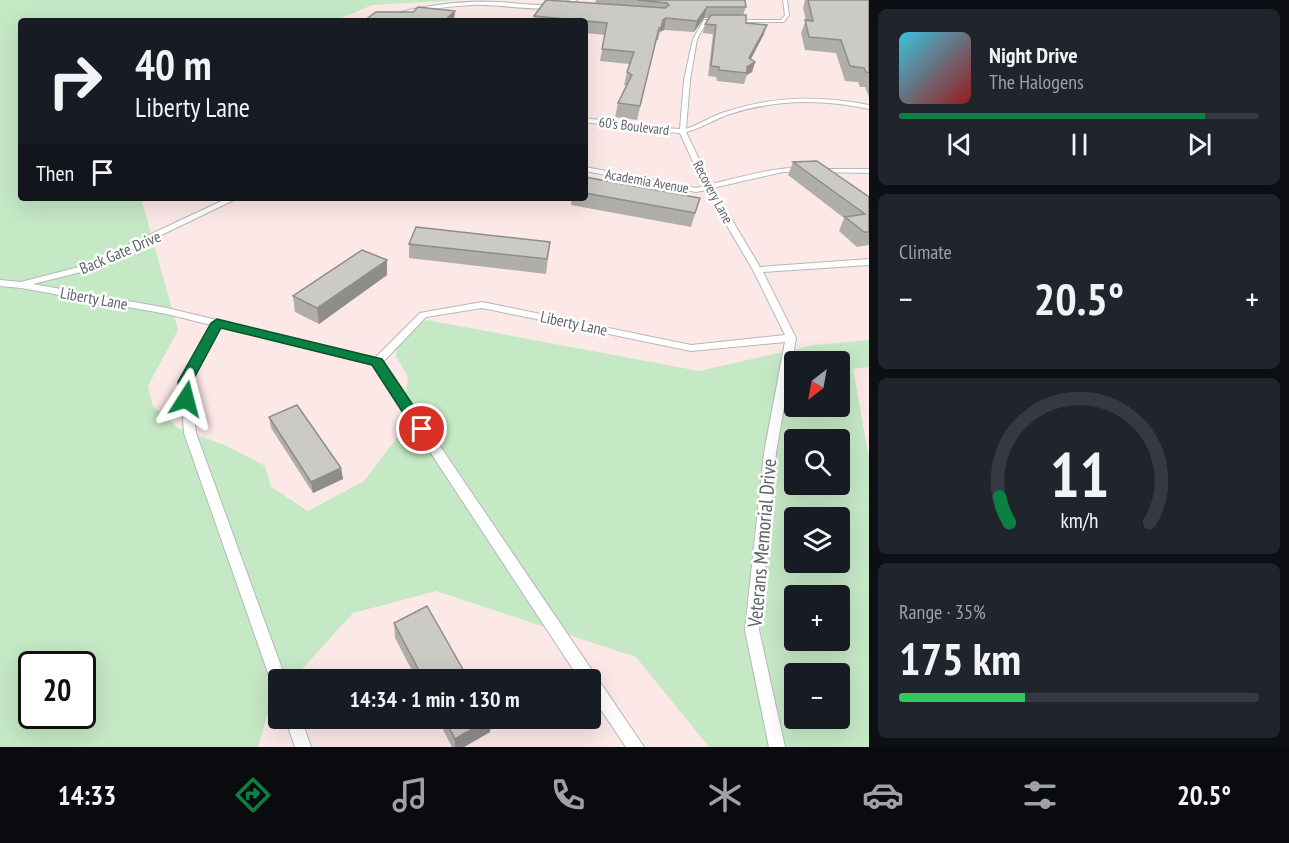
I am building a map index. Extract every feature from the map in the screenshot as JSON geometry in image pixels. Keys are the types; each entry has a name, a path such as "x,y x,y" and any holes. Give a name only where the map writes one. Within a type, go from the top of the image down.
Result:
{"lane":[{"path":"548,6 575,0"},
{"path":"740,0 770,0"},
{"name":"Recovery Lane","path":"785,0 788,15 782,21 706,21 699,32 687,80 683,132 708,188 757,270 791,339"},
{"path":"387,18 397,14 456,4 571,8"},
{"path":"683,132 723,114 758,104 813,99 839,100 869,107"},
{"name":"60's Boulevard","path":"588,120 683,132"},
{"name":"Academia Avenue","path":"588,170 696,190 783,170 869,171"},
{"name":"Back Gate Drive","path":"0,283 21,285 86,268 228,201"},
{"path":"757,270 869,262"},
{"name":"Liberty Lane","path":"21,285 167,310 377,362 423,315 482,304 691,348 791,339"},
{"path":"217,323 185,382 190,433 275,669"},
{"name":"Veterans Memorial Drive","path":"777,747 752,630 770,453 791,339"},
{"path":"377,362 584,669"},
{"path":"601,695 636,747"},
{"path":"296,729 303,747"}],"shaded area":[{"path":"369,0 869,0 869,747 0,747 0,252 71,201 588,201 588,18 332,18"}],"green space":[{"path":"0,0 460,0 372,5 341,18 18,18 18,201 142,201 178,330 148,386 153,406 178,428 227,446 265,466 271,487 308,511 364,481 402,431 408,377 396,356 398,332 427,320 699,371 784,352 784,417 850,417 850,351 787,351 814,345 869,340 869,367 853,369 869,458 869,747 709,747 636,657 436,591 353,613 302,669 268,669 268,713 258,747 0,747"}],"building":[{"path":"546,0 665,8 669,5 667,3 637,0 745,0 746,7 707,7 697,21 666,18 663,20 640,106 618,103 632,75 627,72 634,52 602,49 607,23 588,21 588,18 534,16"},
{"path":"808,0 869,0 869,73 864,68 850,66 841,40 809,37 805,20 813,21"},
{"path":"418,7 455,11 447,18 368,18 376,12 413,12"},
{"path":"711,15 746,15 746,23 767,25 749,58 755,62 747,67 747,73 719,70 719,67 711,66 716,25 705,24"},
{"path":"817,161 869,197 869,232 864,232 845,217 865,214 793,162"},
{"path":"588,178 700,198 695,213 588,194"},
{"path":"416,227 550,242 547,259 409,244"},
{"path":"362,250 387,260 317,308 293,296"},
{"path":"297,405 341,468 311,482 269,417"},
{"path":"427,606 463,669 418,669 394,623"},
{"path":"450,729 472,729 455,739"}],"route":[{"path":"186,399 185,382 217,323 377,362 422,429"}]}
